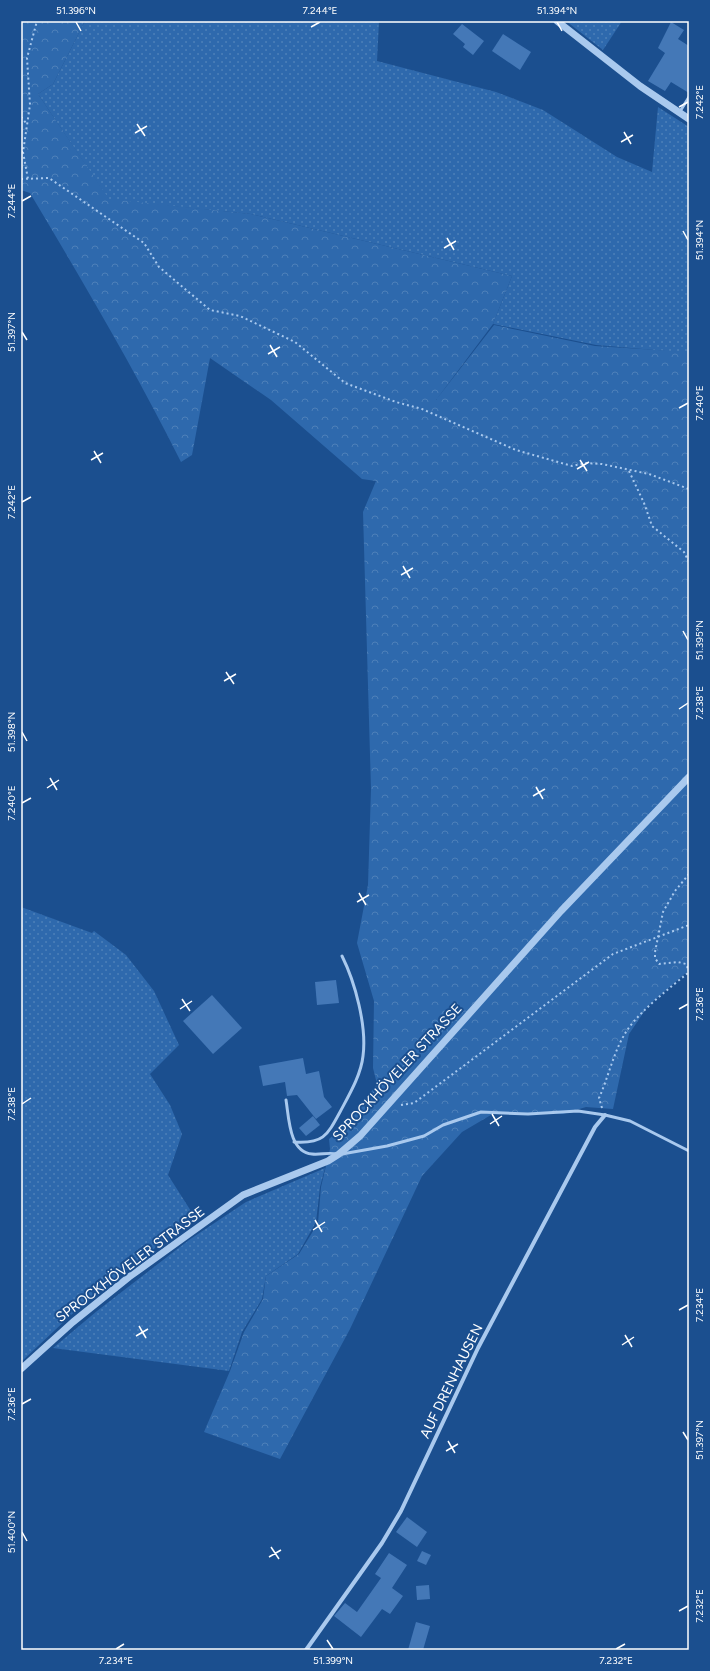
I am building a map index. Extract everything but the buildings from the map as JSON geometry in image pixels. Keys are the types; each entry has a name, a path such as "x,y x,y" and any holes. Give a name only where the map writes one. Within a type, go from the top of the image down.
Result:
{"street":[{"path":"557,21 640,86 689,119"},
{"name":"SPROCKHÖVELER STRASSE","path":"21,1369 73,1322 129,1277 243,1195 328,1161 339,1154 360,1136 561,911 689,778"},
{"name":"AUF DRENHAUSEN","path":"306,1650 382,1543 401,1511 478,1348 595,1127 605,1115"}],"lane":[{"path":"679,113 689,98"},
{"path":"294,1142 311,1143 318,1140 330,1129 358,1076 363,1056 362,1025 357,995 351,974 342,956"},
{"path":"286,1100 294,1142 301,1150 312,1154 328,1152 339,1154 387,1146 424,1136 443,1125 481,1112 528,1114 578,1111 630,1121 689,1151"}],"path":[{"path":"28,179 22,152 30,105 27,58 37,21"},
{"path":"21,117 27,124"},
{"path":"21,179 49,178 144,243 159,267 210,310 240,316 295,342 345,382 396,402 436,415 516,450 572,466 586,463 602,464 649,474 689,489"},
{"path":"630,471 652,526 684,552 689,562"},
{"path":"605,1115 599,1098 627,1030 639,1016 689,971 686,964 678,962 659,964 655,958 655,952 663,912 689,874"},
{"path":"386,1107 414,1103 612,954 689,926"}],"green space":[{"path":"21,21 85,21 53,84 38,94 109,199 251,214 512,276 493,324 436,400 494,325 595,346 689,352 689,970 648,1006 629,1034 613,1109 586,1107 563,1114 496,1112 462,1132 422,1176 350,1329 280,1459 204,1432 230,1371 244,1332 263,1299 266,1276 299,1254 318,1223 321,1187 330,1149 329,1139 347,1123 377,1084 373,1068 374,1001 357,943 368,885 371,789 363,512 376,481 362,479 271,400 210,358 192,455 181,462 108,326 30,193 21,190"},
{"path":"85,21 379,21 377,61 496,92 543,110 617,157 652,172 658,107 689,127 689,353 596,345 493,324 512,276 251,214 109,200 38,94 53,84"},
{"path":"566,21 622,21 603,50"},
{"path":"21,907 92,933 94,931 126,955 154,991 179,1045 150,1074 170,1105 182,1134 168,1175 196,1219 155,1248 71,1315 21,1362"},
{"path":"325,1168 320,1187 316,1222 298,1254 266,1276 262,1299 242,1332 229,1371 53,1348 97,1311 189,1240 246,1202"}]}
